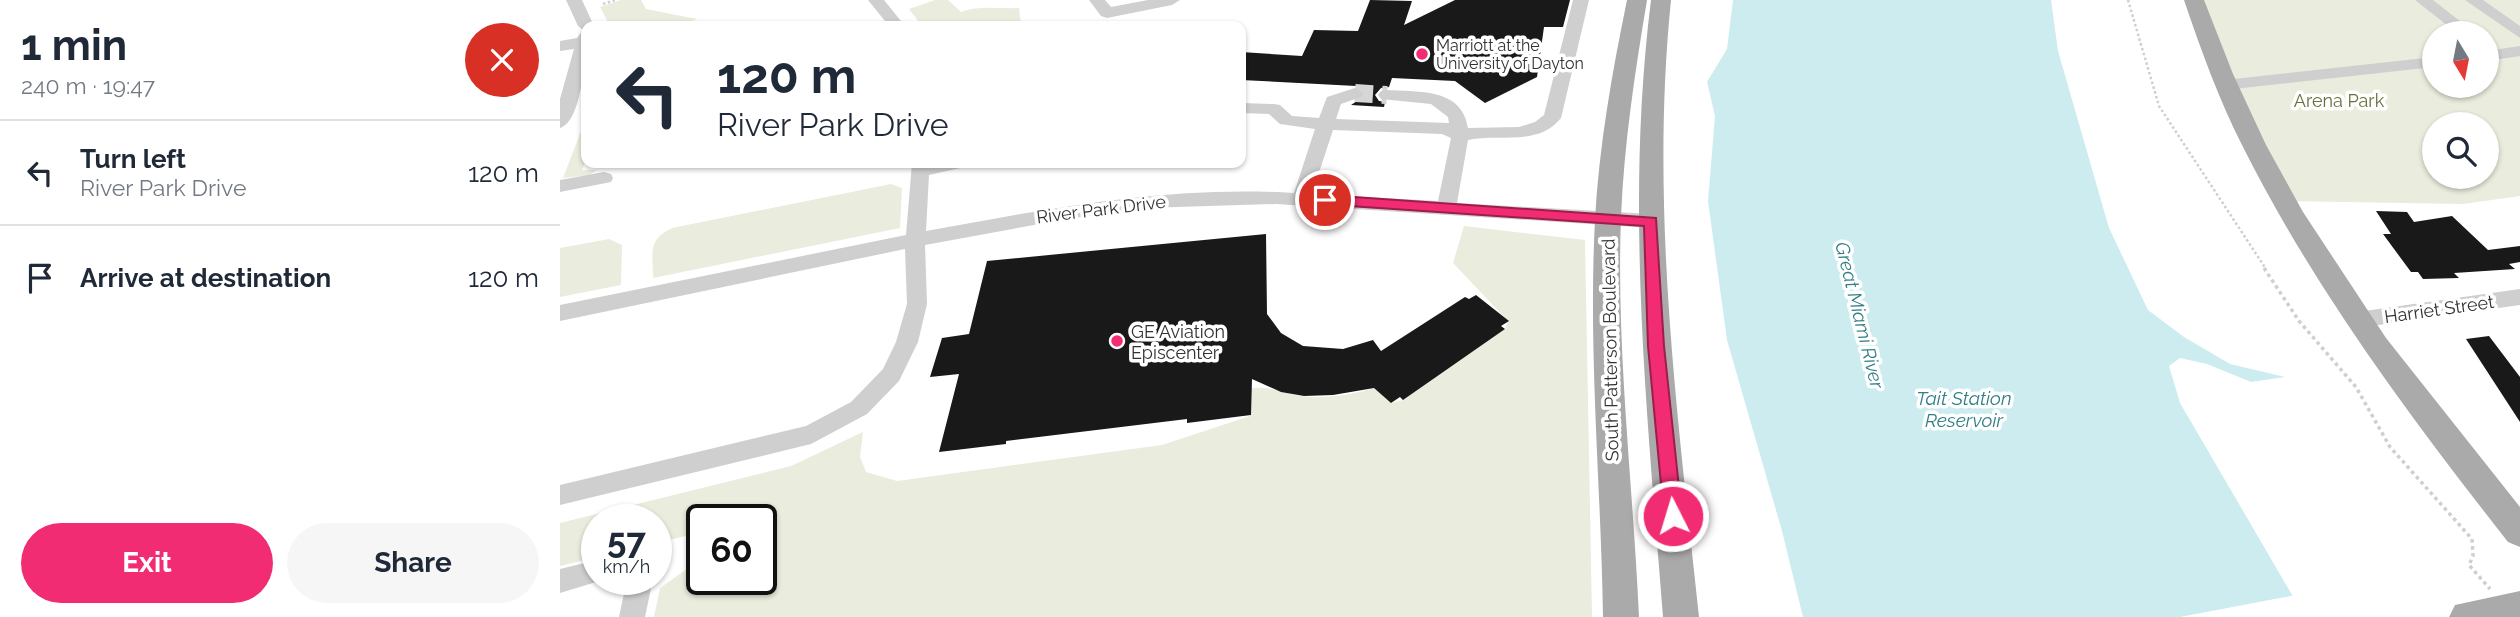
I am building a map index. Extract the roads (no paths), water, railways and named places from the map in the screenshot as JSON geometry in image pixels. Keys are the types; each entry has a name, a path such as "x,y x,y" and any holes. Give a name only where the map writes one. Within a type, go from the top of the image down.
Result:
{"main road":[{"name":"South Patterson Boulevard","path":"1621,617 1607,338 1608,219 1618,100 1655,0"},
{"name":"South Patterson Boulevard","path":"1655,0 1657,35 1651,221 1656,346 1681,617"},
{"path":"2194,0 2225,85 2302,233 2357,320 2435,427 2520,532"},
{"path":"2466,617 2510,609"}],"street":[{"path":"574,0 581,21"},
{"path":"876,0 893,21"},
{"path":"1097,0 1107,13 1172,0"},
{"path":"1246,108 1274,109 1284,125 1446,128 1460,136 1475,131 1530,133 1552,118 1581,0"},
{"path":"2423,0 2451,21"},
{"path":"2473,0 2520,33"},
{"path":"560,46 581,36"},
{"path":"2499,52 2520,51"},
{"path":"560,122 575,82 581,56"},
{"path":"2225,85 2273,82 2422,63"},
{"path":"1301,199 1333,101 1355,93"},
{"path":"1387,95 1436,99 1457,115 1460,136 1447,207"},
{"path":"560,495 811,434 859,408 891,375 907,342 917,304 915,240 920,168"},
{"path":"560,186 604,178"},
{"name":"River Park Drive","path":"560,313 915,240 1046,215 1131,203 1218,198 1301,199 1651,221"},
{"name":"Harriet Street","path":"2357,320 2520,297"},
{"path":"560,580 581,575"},
{"path":"632,617 637,595"}],"water":[{"name":"Tait Station Reservoir","path":"1733,0 2051,0 2058,51 2109,228 2148,310 2184,337 2230,364 2285,377 2251,382 2207,364 2180,358 2169,366 2180,403 2305,617 1803,617 1782,531 1727,340 1708,201 1715,116 1707,82 1727,49"}],"tunnel":[{"path":"1355,93 1387,95"}],"place":[{"name":"Marriott at the University of Dayton","path":"1422,54"},
{"name":"GE Aviation Episcenter","path":"1117,341"}],"park label":[{"name":"Arena Park","path":"2339,100"}],"water label":[{"name":"Great Miami River","path":"1860,315"}]}
